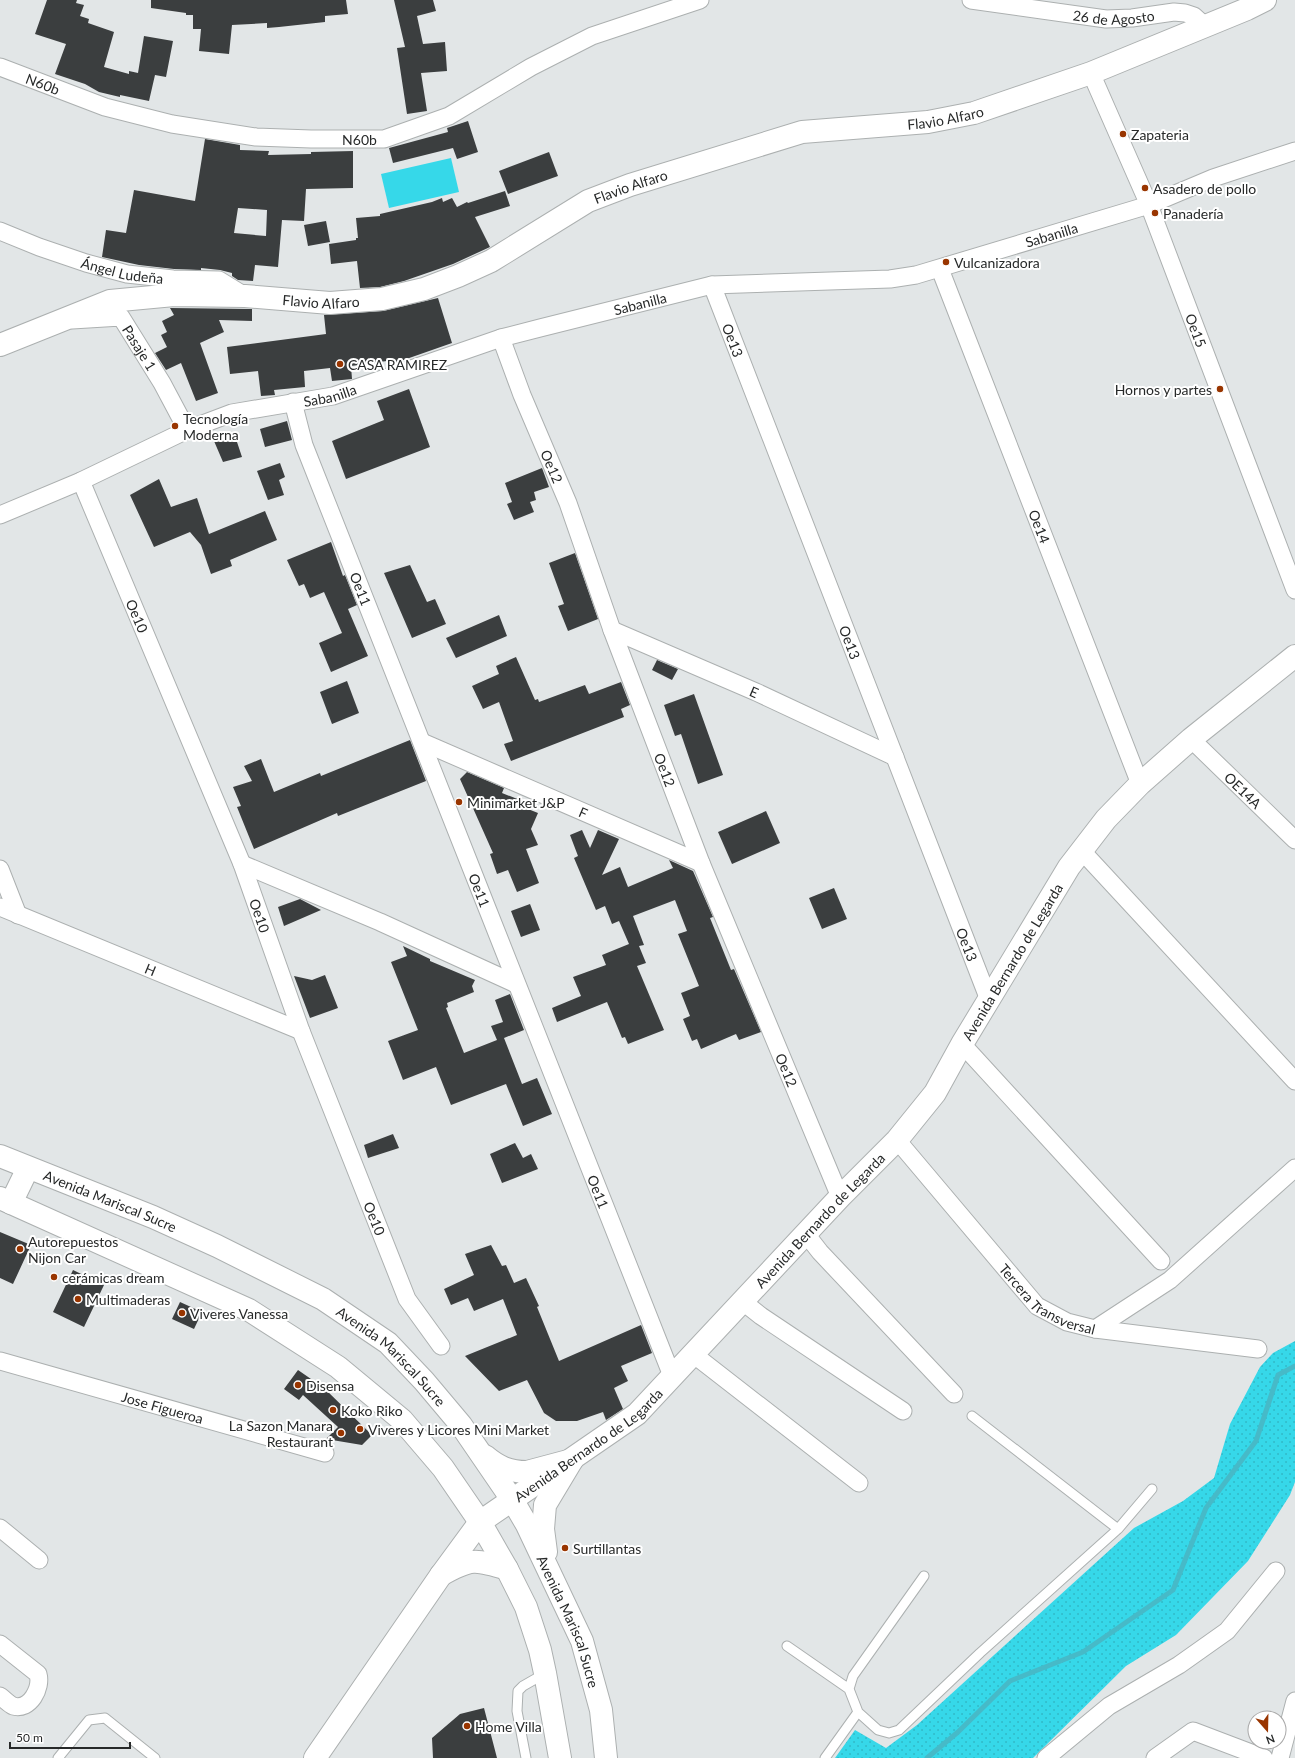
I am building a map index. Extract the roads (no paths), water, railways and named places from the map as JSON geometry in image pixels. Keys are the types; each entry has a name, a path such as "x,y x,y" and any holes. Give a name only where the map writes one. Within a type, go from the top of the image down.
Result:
{"street":[{"name":"N60b","path":"0,66 105,107 172,124 256,137 384,139 449,116 531,67 592,36 700,0"},
{"name":"26 de Agosto","path":"971,0 1106,18 1132,18 1174,12 1185,13 1194,16 1205,26"},
{"name":"Flavio Alfaro","path":"0,345 110,300 174,295 245,296 330,303 382,299 424,289 458,276 490,261 588,201 630,184 802,132 928,122 974,113 1091,73 1265,0"},
{"name":"Oe15","path":"1091,73 1149,205 1295,590"},
{"name":"Sabanilla","path":"0,515 81,481 186,430 232,412 333,396 501,338 712,285 890,279 916,275 1149,205 1213,178 1295,151"},
{"name":"Ángel Ludeña","path":"0,231 38,247 113,271 173,279 219,280 245,296"},
{"name":"Oe14","path":"940,269 1140,784"},
{"name":"Oe13","path":"712,285 989,1000"},
{"name":"Pasaje 1","path":"62,320 121,317 162,384 186,430"},
{"name":"Oe12","path":"501,338 522,395 568,503 612,630 701,862 840,1198"},
{"name":"Oe11","path":"293,402 304,445 672,1376"},
{"name":"Oe10","path":"81,481 242,864 301,1031 407,1299 442,1346"},
{"name":"E","path":"612,630 756,692 895,757"},
{"name":"Avenida Bernardo de Legarda","path":"315,1758 441,1575 480,1522 513,1501 637,1414 742,1301 897,1140 935,1093 962,1044 1069,867 1106,819 1140,784 1192,739 1295,656"},
{"name":"OE14A","path":"1192,739 1295,840"},
{"name":"F","path":"422,742 701,862"},
{"path":"1082,850 1295,1081"},
{"path":"242,864 380,922 516,984"},
{"path":"0,869 18,915"},
{"name":"H","path":"0,907 301,1031"},
{"path":"962,1044 1161,1261"},
{"name":"Tercera Transversal","path":"897,1140 1037,1306 1067,1322 1095,1329 1258,1349"},
{"name":"Avenida Mariscal Sucre","path":"0,1156 160,1220 217,1246 323,1299 388,1344 455,1418 513,1501 527,1525 582,1641 601,1710 606,1758"},
{"path":"28,1168 6,1200 249,1310 338,1367 402,1420 443,1468 480,1522 508,1569 526,1607 540,1650 560,1758"},
{"path":"1095,1329 1170,1280 1295,1168"},
{"path":"806,1234 820,1252 954,1394"},
{"path":"742,1301 761,1316 903,1411"},
{"path":"693,1354 859,1483"},
{"name":"Jose Figueroa","path":"0,1361 325,1453"},
{"path":"480,1453 497,1466 519,1472 527,1472 572,1460"},
{"path":"552,1577 544,1540 544,1511 548,1499 572,1460"},
{"path":"0,1528 39,1560"},
{"path":"441,1575 460,1564 472,1561 482,1561 508,1569"},
{"path":"1046,1758 1109,1706 1179,1665 1227,1631 1276,1571"},
{"path":"0,1644 38,1674 40,1681 38,1692 24,1705 18,1707 12,1706 0,1696"},
{"path":"1280,1758 1295,1701"},
{"path":"1155,1758 1193,1731 1264,1758"}],"lane":[{"path":"972,1416 1118,1529"},
{"path":"787,1646 849,1689 858,1712 878,1730 889,1733 900,1730 980,1653 1118,1529 1152,1489"},
{"path":"849,1689 853,1676 924,1576"},
{"path":"526,1758 517,1711 518,1691 523,1686 545,1673"},
{"path":"825,1758 858,1712"},
{"path":"58,1758 89,1720 105,1718 155,1758"}],"waterway":[{"path":"927,1758 958,1732 1010,1681 1083,1652 1173,1590 1206,1508 1256,1441 1278,1375 1295,1366"}],"place":[{"name":"Zapateria","path":"1123,134"},
{"name":"Asadero de pollo","path":"1145,188"},
{"name":"Panadería","path":"1155,213"},
{"name":"Vulcanizadora","path":"946,262"},
{"name":"CASA RAMIREZ","path":"340,364"},
{"name":"Hornos y partes","path":"1220,389"},
{"name":"Tecnología Moderna","path":"175,426"},
{"name":"Minimarket J&P","path":"459,802"},
{"name":"Autorepuestos Nijon Car","path":"20,1249"},
{"name":"cerámicas dream","path":"54,1277"},
{"name":"Multimaderas","path":"78,1299"},
{"name":"Viveres Vanessa","path":"182,1313"},
{"name":"Disensa","path":"298,1385"},
{"name":"Koko Riko","path":"333,1410"},
{"name":"Viveres y Licores Mini Market","path":"360,1429"},
{"name":"La Sazon Manara Restaurant","path":"341,1433"},
{"name":"Surtillantas","path":"565,1548"},
{"name":"Home Villa","path":"467,1726"}]}
